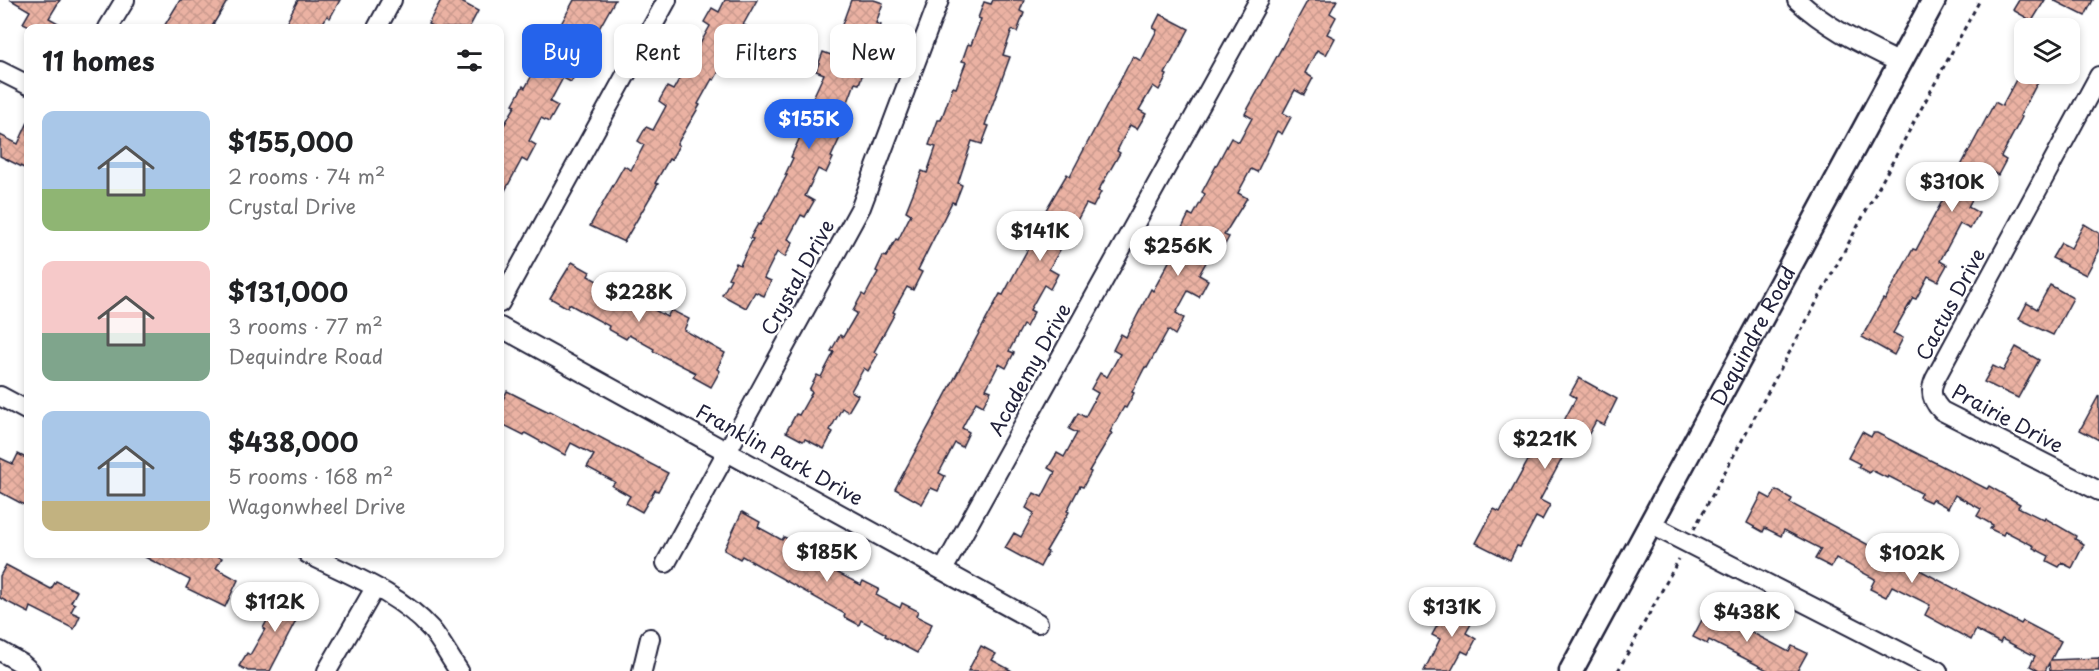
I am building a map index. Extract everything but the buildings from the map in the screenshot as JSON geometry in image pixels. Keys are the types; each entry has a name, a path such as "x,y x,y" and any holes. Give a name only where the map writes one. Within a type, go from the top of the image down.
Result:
{"main road":[{"name":"Dequindre Road","path":"1570,671 1900,63 1928,2"}],"street":[{"path":"110,24 125,0"},
{"path":"378,24 392,0"},
{"path":"504,296 667,0"},
{"name":"Crystal Drive","path":"666,563 861,207 939,0"},
{"name":"Academy Drive","path":"943,570 1259,0"},
{"path":"1797,0 1812,14 1900,63"},
{"path":"0,71 24,84"},
{"name":"Cactus Drive","path":"1932,397 1932,386 1935,379 2099,76"},
{"name":"Franklin Park Drive","path":"504,329 1038,623"},
{"path":"0,396 24,409"},
{"name":"Prairie Drive","path":"1932,397 1942,411 2099,492"},
{"path":"1650,524 1938,671"},
{"path":"316,558 404,604 418,615 444,645 459,671"},
{"path":"327,671 375,588"},
{"path":"642,671 651,638"},
{"path":"0,651 30,671"}],"path":[{"path":"1692,532 1980,0"},
{"path":"1618,671 1682,554"}]}
